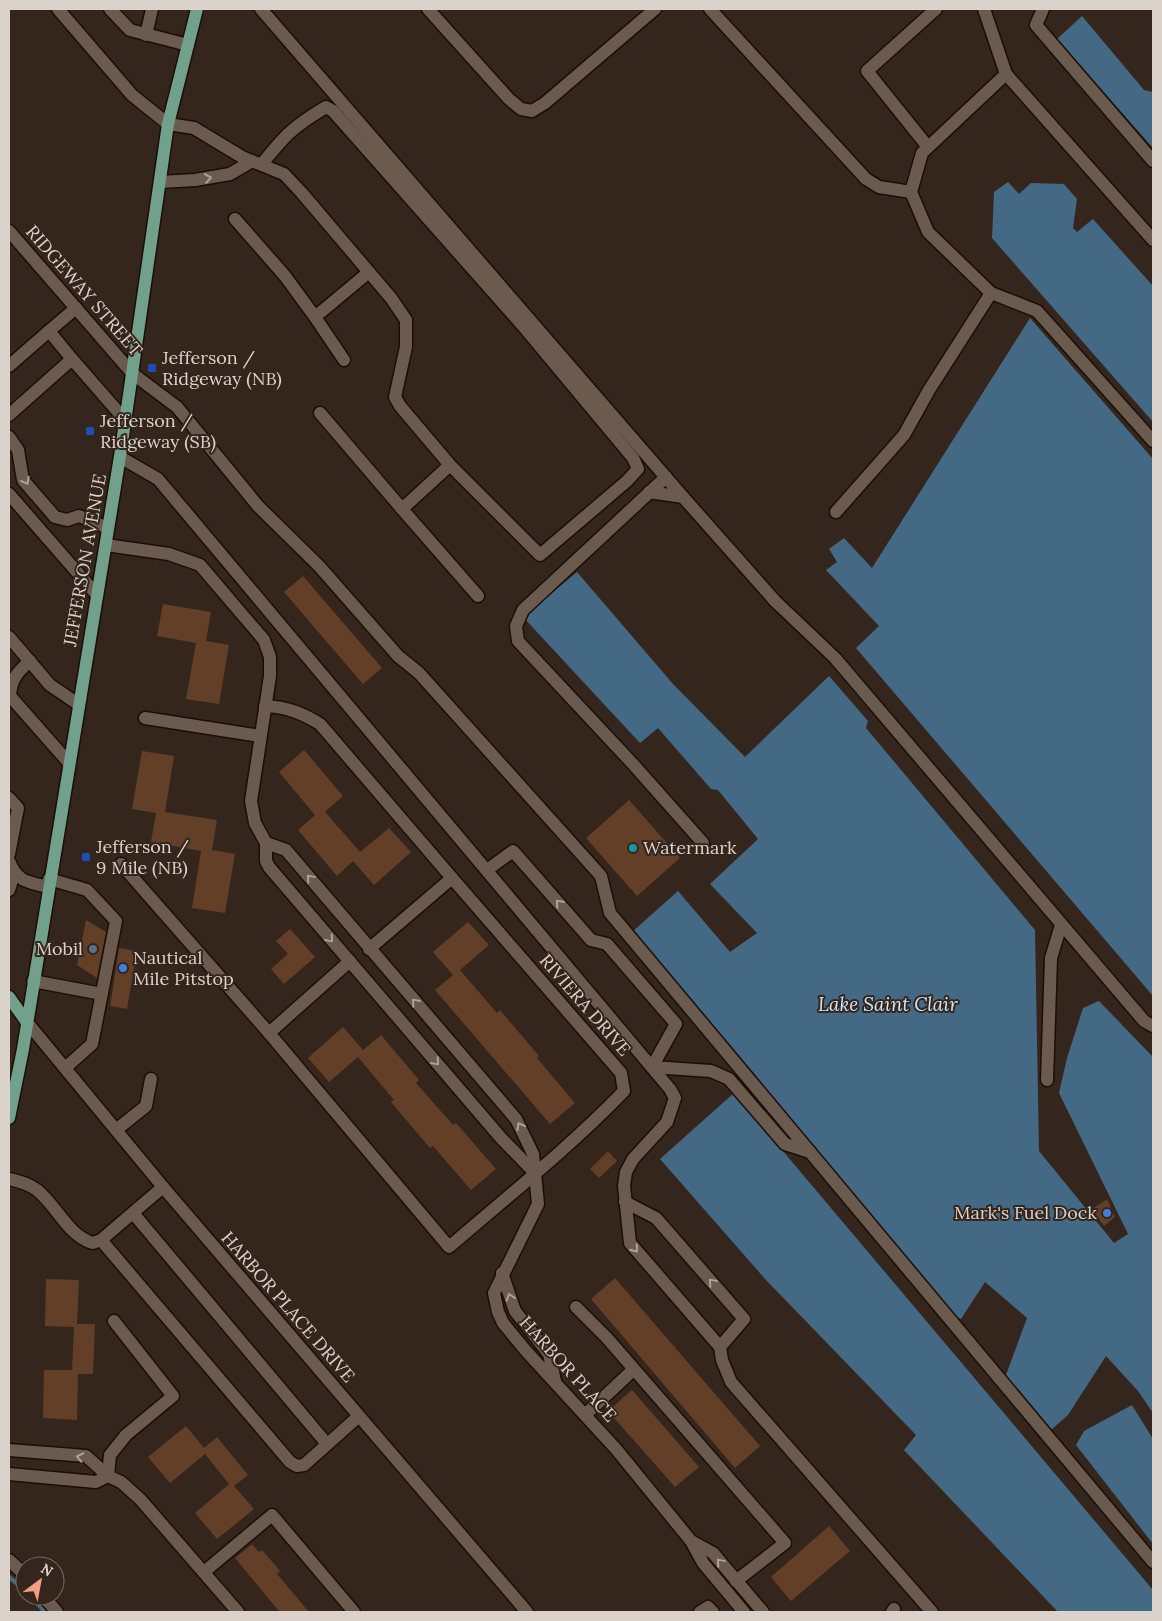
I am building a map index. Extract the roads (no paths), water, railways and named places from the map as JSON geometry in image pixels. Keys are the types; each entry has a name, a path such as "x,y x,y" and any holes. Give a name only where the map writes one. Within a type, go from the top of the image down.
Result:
{"main road":[{"name":"JEFFERSON AVENUE","path":"9,1118 23,1049 26,1021 126,421 168,124 198,9"},
{"path":"9,997 26,1021"}],"street":[{"path":"58,9 132,95 168,124 194,128 242,157 257,162 284,174 369,272 406,320 406,347 395,397 400,406 450,465 540,555 626,481 638,468 633,458 523,326 333,111 326,108 297,124 257,162 230,174 195,180 160,182"},
{"path":"110,9 130,30 188,45"},
{"path":"146,34 152,9"},
{"path":"262,9 683,498 776,601 835,658 1144,1021 1153,1026"},
{"path":"428,9 509,99 521,108 532,111 546,103 655,9"},
{"path":"710,9 866,179 880,187 911,192"},
{"path":"928,147 867,71 936,9"},
{"path":"984,9 1006,74 1153,240"},
{"path":"1043,9 1036,24 1153,160"},
{"path":"1006,74 922,153 911,192 928,232 991,293 1037,311 1153,441"},
{"path":"235,220 285,276 344,360"},
{"name":"RIDGEWAY STREET","path":"9,230 133,374 177,407 258,506 319,566 398,656 419,673 601,876 610,913 1153,1562"},
{"path":"315,317 369,272"},
{"path":"836,512 904,435 929,390 991,293"},
{"path":"9,366 76,308"},
{"path":"49,330 126,421"},
{"path":"9,415 72,358"},
{"path":"320,413 478,596"},
{"path":"9,437 18,450 23,480 55,517 67,520 79,516 108,528"},
{"path":"120,457 158,479 670,1088 675,1098 674,1107 667,1122 633,1159 626,1172 624,1186 630,1243 720,1347 722,1360 732,1382 932,1612"},
{"path":"402,508 450,465"},
{"path":"666,477 523,610 516,626 518,641 632,763 703,843"},
{"path":"649,492 683,498"},
{"path":"9,494 97,596"},
{"path":"106,545 169,554 200,565 264,640 270,667 266,706 251,801 255,823 266,843 266,861 269,867 501,1138 534,1172"},
{"path":"9,637 50,686 78,704"},
{"path":"30,661 17,672 11,685 10,696 69,763"},
{"name":"RIVIERA DRIVE","path":"121,864 269,1033 449,1247 534,1172 568,1146 614,1102 624,1091 624,1081 621,1073 320,724 305,715 284,707 266,706"},
{"path":"145,718 260,736"},
{"path":"9,798 18,808 9,854"},
{"path":"266,843 286,850 516,1119 533,1154 534,1172"},
{"path":"486,870 512,850 591,940 606,944 676,1024 652,1066"},
{"path":"9,861 14,874 9,890"},
{"path":"14,874 26,881 87,890 116,921 92,1044 65,1068"},
{"path":"369,949 452,878"},
{"path":"1047,1080 1051,958 1061,924"},
{"path":"269,1033 350,961"},
{"path":"33,981 102,994"},
{"name":"HARBOR PLACE DRIVE","path":"26,1021 163,1187 527,1612"},
{"path":"652,1066 711,1071 729,1079 785,1144 810,1152"},
{"path":"116,1130 146,1106 152,1079"},
{"name":"HARBOR PLACE","path":"534,1172 538,1204 502,1273 494,1293 498,1312 503,1322 526,1350 585,1415 691,1541 703,1563 744,1612"},
{"path":"9,1179 24,1183 37,1190 79,1237 93,1243 101,1240 163,1187"},
{"path":"625,1202 656,1218 744,1319 720,1347"},
{"path":"133,1213 327,1444"},
{"path":"101,1240 290,1462 297,1466 304,1465 359,1416"},
{"path":"502,1273 515,1311 549,1354 555,1381"},
{"path":"576,1307 607,1338 785,1543 736,1581"},
{"path":"498,1312 500,1328 515,1348 536,1370 555,1381"},
{"path":"108,1476 110,1455 126,1434 173,1396 114,1321"},
{"path":"526,1350 538,1339"},
{"path":"585,1415 633,1370"},
{"path":"9,1450 86,1456 108,1476 121,1482 140,1499 238,1612"},
{"path":"9,1474 96,1482 108,1476"},
{"path":"204,1572 272,1515 354,1612"},
{"name":"HARBOR PLACE","path":"691,1541 713,1553 759,1611"},
{"path":"700,1612 708,1607 713,1612"}],"water":[{"path":"1082,16 1144,90 1153,92 1153,148 1057,39"},
{"path":"1008,182 1019,194 1031,183 1064,184 1077,199 1073,228 1077,232 1093,219 1153,286 1153,422 992,238 994,192"},
{"path":"1030,318 1153,459 1153,996 856,648 879,626 826,570 837,562 829,549 844,538 872,568"},
{"name":"Lake Saint Clair","path":"577,572 673,684 745,757 829,676 868,721 866,728 1035,930 1039,1151 1114,1243 1128,1234 1059,1093 1067,1058 1083,1008 1099,1001 1153,1057 1153,1413 1138,1391 1106,1356 1068,1415 1051,1430 1006,1375 1027,1318 985,1282 961,1319 952,1314 632,932 678,891 730,952 757,933 710,884 758,839 718,790 711,789 658,728 640,743 523,617"},
{"path":"734,1093 1153,1590 1153,1612 1058,1612 904,1450 916,1435 766,1280 660,1159"},
{"path":"1132,1405 1153,1439 1153,1544 1076,1445 1084,1431"}],"waterway":[{"path":"9,1577 15,1582"},
{"path":"40,1606 45,1612"}],"place":[{"name":"Jefferson / Ridgeway (NB)","path":"152,368"},
{"name":"Jefferson / Ridgeway (SB)","path":"90,431"},
{"name":"Watermark","path":"633,848"},
{"name":"Jefferson / 9 Mile (NB)","path":"86,857"},
{"name":"Mobil","path":"93,949"},
{"name":"Nautical Mile Pitstop","path":"123,968"},
{"name":"Mark's Fuel Dock","path":"1107,1213"}]}
